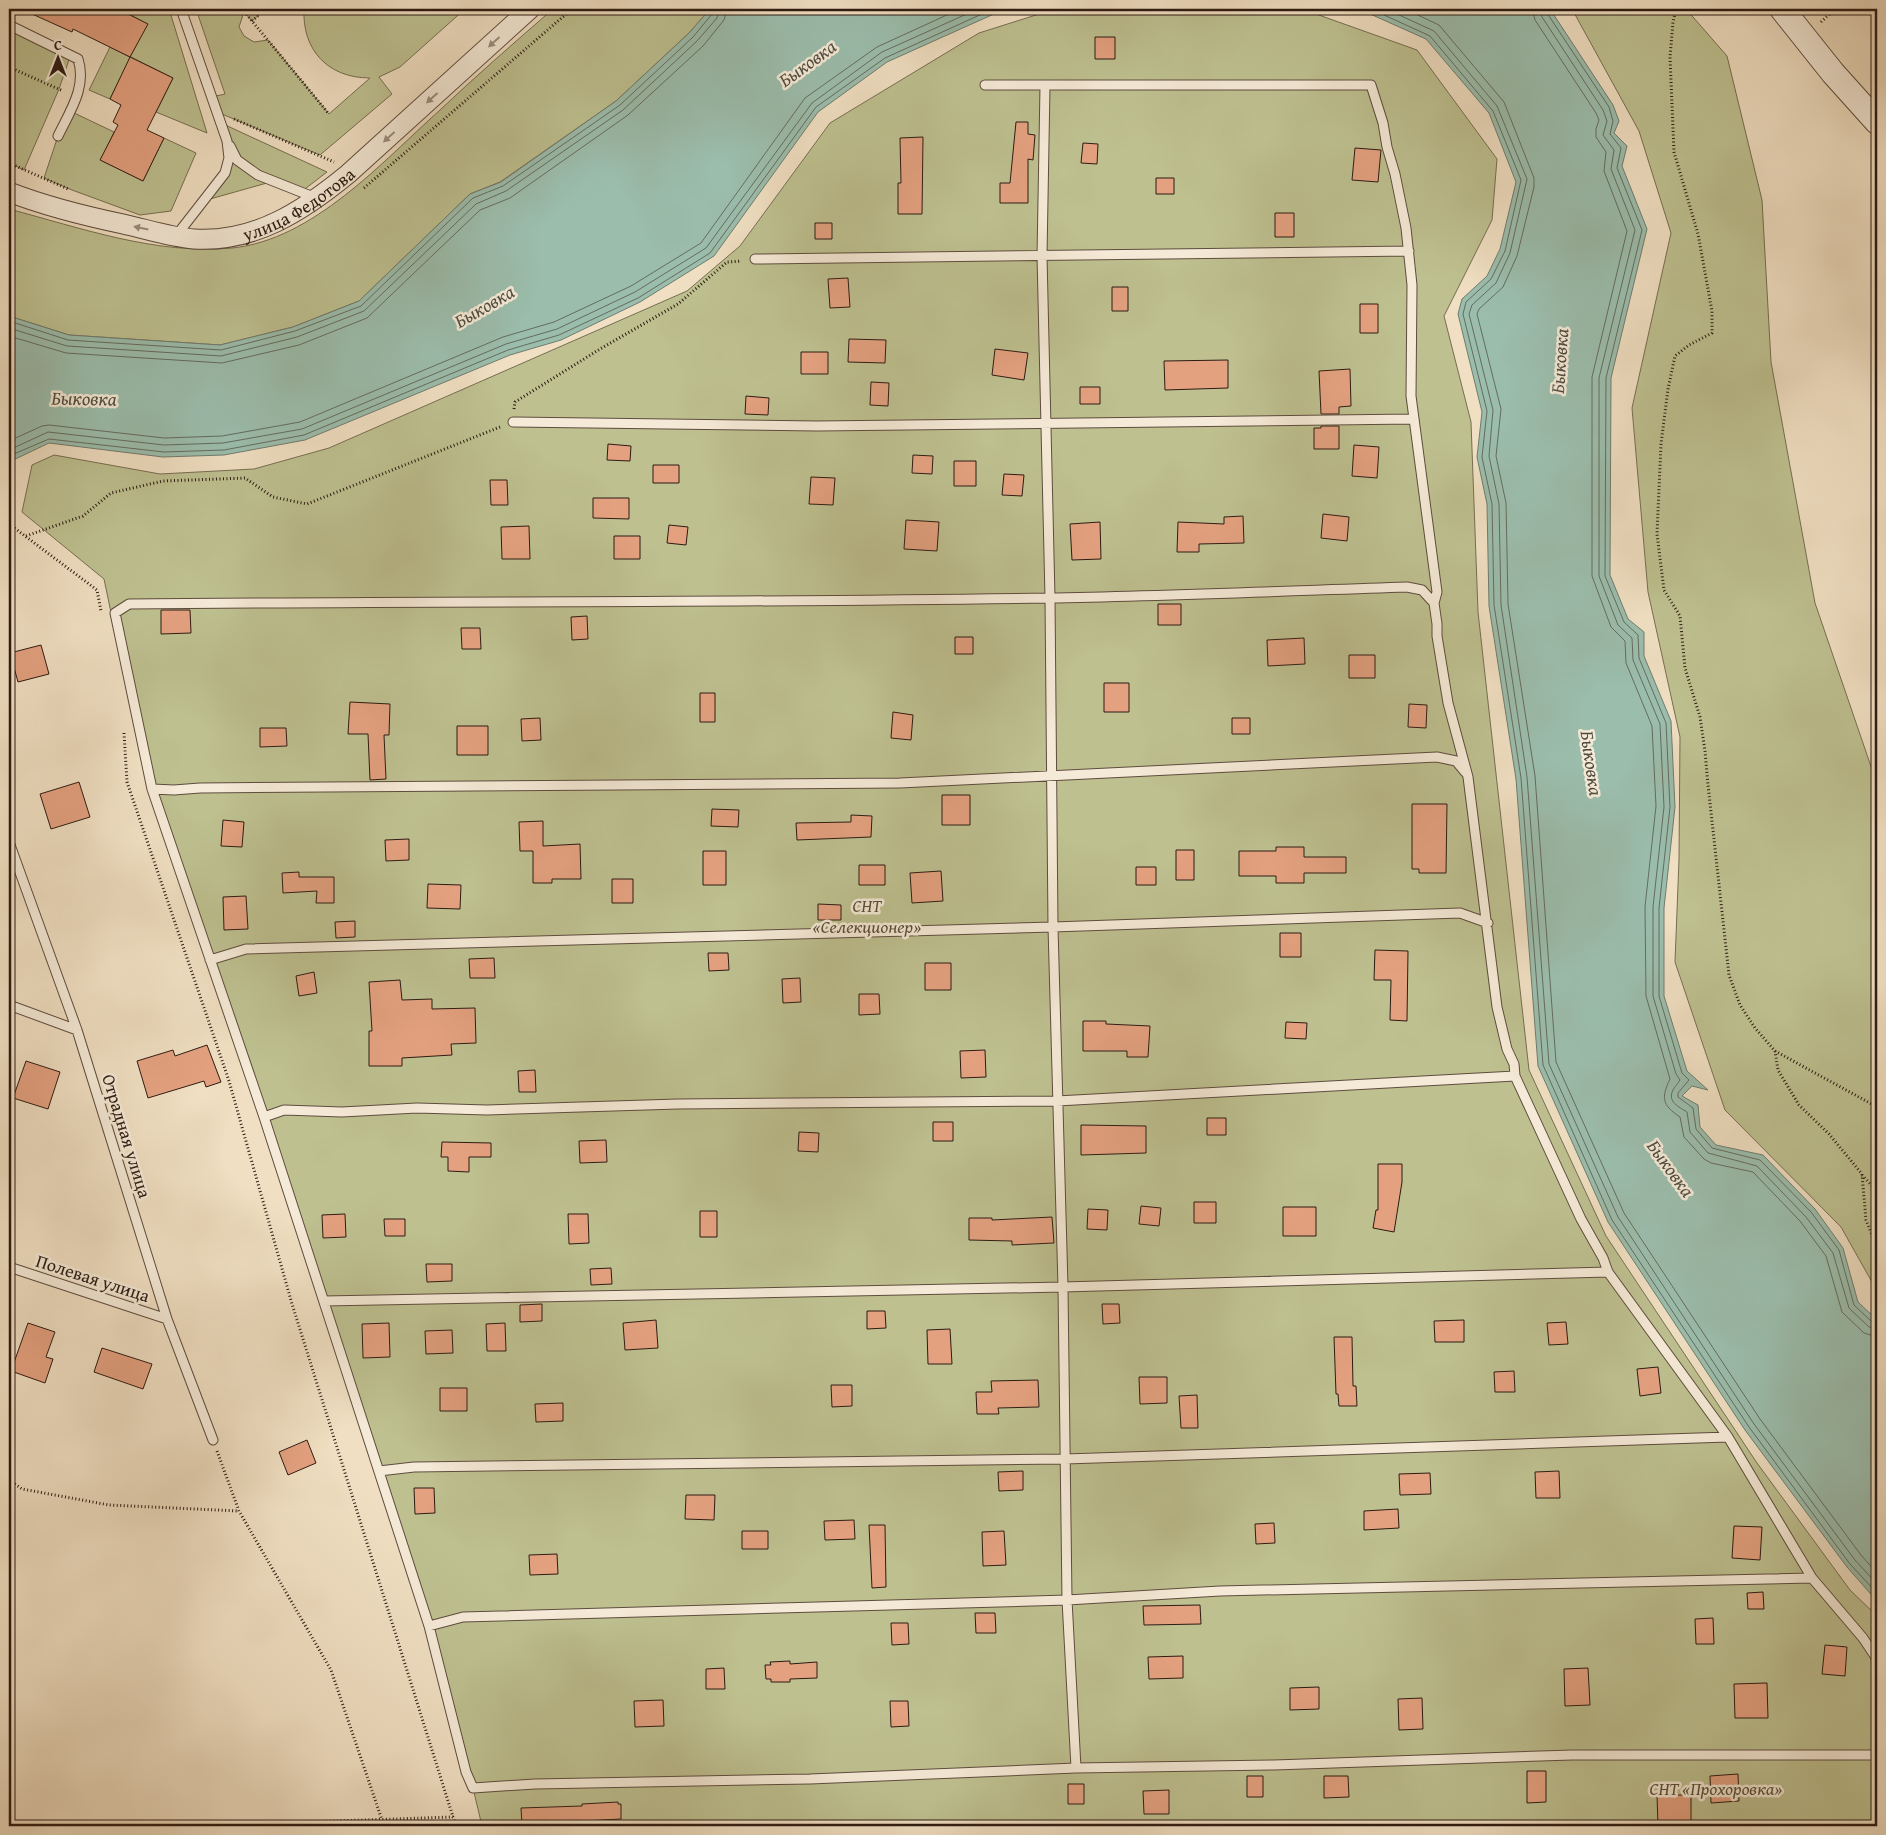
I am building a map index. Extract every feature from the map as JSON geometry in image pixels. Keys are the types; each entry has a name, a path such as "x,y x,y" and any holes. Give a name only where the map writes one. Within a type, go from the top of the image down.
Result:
{"street":[{"name":"улица Федотова","path":"9,192 104,220 192,239 215,239 240,235 265,227 318,199 530,9"},
{"path":"1782,9 1833,73 1877,122"}],"lane":[{"path":"181,9 227,141 237,160 258,175 318,199"},
{"path":"9,25 78,59 81,68 80,91 58,136"},
{"path":"985,85 1371,85 1383,123 1406,228 1412,286 1411,396 1437,592 1434,603 1437,636 1448,704 1468,777 1488,923 1497,1007 1514,1064 1515,1076 1581,1219 1603,1258 1608,1272 1728,1437 1812,1578 1863,1638 1877,1659"},
{"path":"1045,86 1042,256 1050,598 1052,926 1063,1287 1067,1600 1076,1768"},
{"path":"176,236 225,174 229,158 227,141"},
{"path":"755,259 1409,250"},
{"path":"513,422 817,426 1413,419"},
{"path":"1434,603 1422,590 1407,587 1050,598 129,604 115,613 152,789 264,1117 429,1626 466,1772 473,1788 535,1784 810,1779 1076,1768 1274,1765 1572,1755 1872,1755 1877,1752"},
{"path":"152,789 900,783 1437,758 1456,761 1468,777"},
{"name":"Отрадная улица","path":"9,842 78,1030 166,1319 213,1440"},
{"path":"210,960 246,949 1460,913 1488,923"},
{"path":"9,1005 78,1030"},
{"path":"264,1117 284,1110 342,1112 418,1108 487,1110 678,1104 1057,1102 1515,1076"},
{"name":"Полевая улица","path":"9,1267 166,1319"},
{"path":"324,1301 1063,1287 1608,1272"},
{"path":"379,1471 414,1467 1065,1459 1728,1437"},
{"path":"429,1626 462,1617 1067,1600 1220,1591 1812,1578"}],"path":[{"path":"242,9 329,114"},
{"path":"252,21 266,9"},
{"path":"363,190 572,9"},
{"path":"1676,9 1670,57 1674,152 1698,234 1712,311 1712,333 1689,345 1675,356 1668,389 1661,444 1657,534 1664,590 1680,616 1685,668 1700,717 1729,975 1740,1005 1754,1028 1775,1051 1877,1107"},
{"path":"1821,23 1835,9"},
{"path":"9,67 77,97"},
{"path":"217,112 336,163 332,167"},
{"path":"9,163 72,190"},
{"path":"25,536 83,516 111,493 163,481 245,478 273,497 307,504 513,422 515,402 600,349 678,304 727,262 755,259"},
{"path":"9,524 97,590 102,618"},
{"path":"123,730 127,782 229,1081 292,1304 456,1826"},
{"path":"1775,1051 1778,1070 1799,1105 1829,1134 1877,1191"},
{"path":"1862,1174 1866,1220 1877,1248"},
{"path":"213,1440 239,1511 331,1670 384,1826"},
{"path":"9,1480 22,1489 109,1505 239,1511"},
{"path":"190,1826 453,1816"}],"green space":[{"path":"134,9 167,9 170,12 207,133 156,112 173,78 131,57 110,99 89,90 110,47 130,57 147,24 131,15"},
{"path":"196,9 266,9 252,21 244,12 239,27 244,36 254,42 268,40 329,114 370,78 355,77 342,73 320,59 308,37 304,9 465,9 400,67 379,77 392,94 320,155 217,112 212,97 225,94"},
{"path":"553,9 710,9 689,33 616,101 500,182 470,194 359,301 293,327 220,345 69,335 9,316 9,209 91,232 175,248 232,248 262,242 291,230 318,215 345,195"},
{"name":"СНТ «Селекционер»","path":"1055,9 1302,9 1417,50 1497,159 1492,220 1444,316 1471,422 1478,612 1529,1070 1606,1236 1757,1463 1850,1590 1877,1616 1877,1826 482,1826 473,1788 375,1461 146,780 104,579 22,512 32,465 54,455 160,474 254,469 329,448 687,291 740,246 830,123 979,33"},
{"path":"1572,9 1686,9 1727,56 1762,200 1771,362 1815,603 1877,784 1877,1291 1841,1227 1725,1110 1675,962 1679,860 1680,737 1648,592 1632,408 1671,233 1639,131"},
{"path":"9,24 71,54 59,89 24,170 9,163"},
{"path":"70,111 114,132 101,160 143,181 164,138 196,153 171,211 140,215 44,178 58,136"},
{"path":"221,123 327,172 301,192 274,181 203,201 225,173 229,158"}],"water":[{"name":"Быковка","path":"710,9 1005,9 887,62 818,112 714,256 640,302 561,340 510,355 305,440 224,455 163,457 49,443 9,462 9,316 69,335 220,345 293,327 359,301 470,194 501,182 616,101 689,33"},
{"name":"Быковка","path":"1359,9 1550,9 1613,105 1619,121 1614,133 1627,146 1622,166 1647,229 1611,378 1610,575 1628,619 1644,632 1644,656 1671,721 1675,807 1664,908 1664,996 1687,1071 1708,1090 1692,1086 1682,1096 1698,1105 1700,1127 1716,1145 1763,1155 1815,1209 1843,1248 1858,1302 1876,1319 1877,1601 1847,1567 1745,1430 1608,1222 1538,1066 1516,779 1489,606 1487,504 1477,457 1482,412 1458,314 1462,299 1487,276 1500,249 1516,182 1489,113 1426,39"}],"building":[{"path":"21,9 118,9 148,24 130,57 73,29 72,32"},
{"path":"1095,37 1115,37 1115,59 1095,59"},
{"path":"130,57 173,78 147,130 164,138 143,181 100,160 118,125 113,122 121,105 110,99"},
{"path":"1016,122 1028,122 1028,134 1035,135 1033,160 1028,159 1028,203 1000,203 1000,183 1010,183"},
{"path":"923,137 922,214 898,214 898,183 901,183 900,138"},
{"path":"1083,143 1098,144 1097,164 1081,163"},
{"path":"1355,148 1381,150 1378,182 1352,180"},
{"path":"1156,178 1174,178 1174,194 1156,194"},
{"path":"1275,213 1294,213 1294,237 1275,237"},
{"path":"815,223 832,223 832,239 815,239"},
{"path":"848,278 850,307 830,308 828,279"},
{"path":"1112,287 1128,287 1128,311 1112,311"},
{"path":"1360,304 1378,304 1378,333 1360,333"},
{"path":"849,339 886,340 885,363 848,362"},
{"path":"995,349 1028,353 1024,380 992,375"},
{"path":"801,352 828,352 828,374 801,374"},
{"path":"1228,360 1228,388 1165,390 1164,361"},
{"path":"1350,369 1351,406 1339,407 1339,414 1321,414 1319,371"},
{"path":"871,382 889,383 888,406 870,405"},
{"path":"1080,387 1100,387 1100,404 1080,404"},
{"path":"746,396 769,398 768,415 745,414"},
{"path":"1321,426 1339,426 1339,449 1314,449 1314,428 1321,428"},
{"path":"608,444 631,446 630,461 607,460"},
{"path":"1354,445 1379,447 1377,478 1352,476"},
{"path":"913,455 933,456 932,474 912,473"},
{"path":"954,461 976,461 976,486 954,486"},
{"path":"653,465 679,465 679,483 653,483"},
{"path":"1004,474 1024,475 1022,496 1002,495"},
{"path":"811,477 835,478 833,505 809,504"},
{"path":"490,480 507,480 508,505 491,505"},
{"path":"593,498 629,498 629,519 593,518"},
{"path":"1323,514 1349,517 1347,541 1321,538"},
{"path":"1243,516 1244,543 1199,544 1199,552 1177,552 1178,522 1224,524 1224,517"},
{"path":"906,520 939,522 937,551 904,549"},
{"path":"1100,522 1101,559 1072,560 1070,524"},
{"path":"669,525 688,527 686,545 667,543"},
{"path":"529,526 530,559 502,559 501,527"},
{"path":"614,536 640,536 640,559 614,559"},
{"path":"1158,604 1181,604 1181,625 1158,625"},
{"path":"161,610 190,610 191,633 161,634"},
{"path":"587,616 588,639 572,640 571,617"},
{"path":"461,628 480,628 481,649 462,649"},
{"path":"955,637 973,637 973,654 955,654"},
{"path":"1304,638 1305,664 1268,666 1267,640"},
{"path":"41,645 49,674 18,682 10,653"},
{"path":"1349,655 1375,655 1375,678 1349,678"},
{"path":"1104,683 1129,683 1129,712 1104,712"},
{"path":"700,693 715,693 715,722 700,722"},
{"path":"350,702 390,704 389,735 384,735 386,779 370,780 368,734 348,734"},
{"path":"1409,704 1427,705 1426,728 1408,727"},
{"path":"893,712 913,715 911,740 891,738"},
{"path":"540,718 541,740 522,741 521,719"},
{"path":"1232,718 1250,718 1250,734 1232,734"},
{"path":"457,726 488,726 488,755 457,755"},
{"path":"260,728 286,728 287,746 260,747"},
{"path":"79,782 90,817 51,829 40,794"},
{"path":"942,795 970,795 970,825 942,825"},
{"path":"1412,804 1447,804 1446,873 1419,873 1419,869 1412,869"},
{"path":"712,809 739,810 738,827 711,826"},
{"path":"851,815 872,816 871,837 797,840 796,823 851,822"},
{"path":"223,820 244,822 242,847 221,846"},
{"path":"543,821 543,846 580,844 581,879 552,879 552,883 533,883 533,851 520,851 519,822"},
{"path":"409,839 409,860 386,861 385,840"},
{"path":"1276,847 1304,847 1304,857 1346,857 1346,873 1304,873 1304,883 1276,883 1276,876 1239,876 1239,851 1276,851"},
{"path":"1176,850 1194,850 1194,880 1176,880"},
{"path":"703,851 726,851 726,885 703,885"},
{"path":"859,865 885,865 885,885 859,885"},
{"path":"1136,867 1156,867 1156,885 1136,885"},
{"path":"941,871 943,901 912,903 910,873"},
{"path":"299,872 299,877 334,877 334,903 316,903 317,891 283,893 282,873"},
{"path":"612,879 633,879 633,903 612,903"},
{"path":"428,884 461,885 460,909 427,908"},
{"path":"246,896 248,929 224,930 223,897"},
{"path":"818,904 841,905 841,920 818,920"},
{"path":"355,921 355,937 336,938 335,922"},
{"path":"1280,933 1301,933 1301,957 1280,957"},
{"path":"1375,950 1408,951 1407,1021 1390,1020 1391,980 1374,980"},
{"path":"708,953 728,953 729,970 709,971"},
{"path":"494,958 495,978 470,978 469,959"},
{"path":"925,963 951,963 951,990 925,990"},
{"path":"314,972 317,993 299,996 296,976"},
{"path":"800,978 801,1002 783,1003 782,979"},
{"path":"400,980 402,1000 432,999 432,1009 475,1008 476,1043 451,1044 452,1055 402,1058 402,1066 369,1066 369,1031 372,1031 369,982"},
{"path":"859,994 879,994 880,1014 859,1015"},
{"path":"1083,1021 1106,1021 1106,1024 1150,1026 1148,1057 1127,1057 1127,1051 1083,1051"},
{"path":"1286,1022 1307,1023 1306,1039 1285,1038"},
{"path":"207,1045 221,1082 206,1087 204,1081 148,1098 137,1061 173,1050 175,1056"},
{"path":"985,1050 986,1077 961,1078 960,1051"},
{"path":"26,1061 60,1072 48,1109 13,1098"},
{"path":"535,1070 536,1092 519,1092 518,1071"},
{"path":"1207,1118 1226,1118 1226,1135 1207,1135"},
{"path":"933,1122 953,1122 953,1141 933,1141"},
{"path":"1081,1125 1146,1126 1146,1153 1081,1155"},
{"path":"799,1132 819,1133 818,1152 798,1151"},
{"path":"606,1140 607,1162 580,1163 579,1141"},
{"path":"442,1142 491,1143 491,1157 469,1157 469,1172 448,1171 448,1157 441,1157"},
{"path":"1378,1164 1402,1164 1402,1182 1394,1232 1373,1228 1376,1210 1378,1210"},
{"path":"1194,1202 1216,1202 1216,1223 1194,1223"},
{"path":"1141,1206 1161,1208 1159,1226 1139,1224"},
{"path":"1283,1207 1316,1207 1316,1236 1283,1236"},
{"path":"1088,1209 1108,1210 1107,1230 1087,1229"},
{"path":"700,1211 717,1211 717,1237 700,1237"},
{"path":"345,1214 346,1237 323,1238 322,1215"},
{"path":"568,1214 588,1214 589,1243 569,1244"},
{"path":"1052,1217 1054,1243 1012,1245 1012,1241 969,1240 969,1218 992,1218 992,1220"},
{"path":"384,1219 405,1219 405,1236 385,1236"},
{"path":"426,1264 452,1264 452,1281 427,1282"},
{"path":"611,1268 612,1284 591,1285 590,1269"},
{"path":"542,1304 542,1321 520,1322 520,1305"},
{"path":"1102,1304 1119,1304 1120,1323 1103,1324"},
{"path":"867,1311 885,1311 886,1328 867,1329"},
{"path":"656,1320 658,1348 625,1350 623,1323"},
{"path":"1464,1320 1464,1342 1435,1342 1434,1321"},
{"path":"1566,1322 1568,1344 1549,1345 1547,1323"},
{"path":"28,1323 55,1332 46,1357 53,1359 45,1383 11,1371"},
{"path":"389,1323 390,1357 363,1358 362,1324"},
{"path":"505,1323 506,1351 487,1351 486,1324"},
{"path":"950,1329 952,1364 928,1364 927,1330"},
{"path":"452,1330 453,1353 426,1354 425,1331"},
{"path":"1334,1337 1352,1337 1353,1386 1356,1386 1357,1406 1339,1406 1338,1394 1336,1394"},
{"path":"102,1348 152,1364 143,1389 94,1372"},
{"path":"1658,1367 1661,1393 1640,1396 1637,1369"},
{"path":"1514,1371 1515,1392 1495,1392 1494,1372"},
{"path":"1139,1377 1167,1377 1167,1403 1140,1404"},
{"path":"1038,1380 1039,1407 998,1408 999,1414 977,1414 976,1392 992,1392 991,1381"},
{"path":"831,1385 852,1385 852,1406 832,1407"},
{"path":"440,1388 467,1388 467,1411 440,1411"},
{"path":"1197,1395 1198,1428 1181,1428 1179,1396"},
{"path":"563,1403 563,1421 536,1422 535,1404"},
{"path":"307,1440 316,1463 288,1475 279,1452"},
{"path":"1023,1471 1023,1490 999,1491 998,1472"},
{"path":"1559,1471 1560,1498 1536,1498 1535,1472"},
{"path":"1430,1473 1431,1494 1400,1495 1399,1474"},
{"path":"414,1488 434,1488 435,1513 415,1514"},
{"path":"686,1495 715,1495 714,1520 685,1519"},
{"path":"1398,1509 1399,1528 1364,1530 1364,1511"},
{"path":"854,1520 855,1539 825,1540 824,1521"},
{"path":"1274,1523 1275,1543 1256,1544 1255,1524"},
{"path":"869,1525 885,1525 886,1587 872,1588"},
{"path":"1734,1526 1762,1527 1760,1560 1732,1558"},
{"path":"742,1531 768,1531 768,1549 742,1549"},
{"path":"1004,1531 1006,1565 983,1566 982,1532"},
{"path":"557,1554 558,1574 530,1575 529,1555"},
{"path":"1763,1592 1764,1609 1748,1609 1747,1593"},
{"path":"1200,1605 1201,1624 1144,1625 1143,1606"},
{"path":"975,1613 995,1613 996,1633 976,1633"},
{"path":"1713,1618 1714,1644 1696,1644 1695,1619"},
{"path":"891,1623 908,1623 909,1644 892,1645"},
{"path":"1825,1645 1847,1647 1845,1676 1822,1674"},
{"path":"1183,1656 1183,1678 1149,1679 1148,1657"},
{"path":"790,1661 790,1664 817,1662 817,1678 790,1679 790,1682 771,1682 771,1679 766,1679 765,1665 771,1665 770,1662"},
{"path":"724,1668 725,1689 706,1689 706,1669"},
{"path":"1588,1668 1590,1705 1565,1706 1564,1669"},
{"path":"1767,1683 1768,1718 1735,1718 1734,1684"},
{"path":"1319,1687 1319,1709 1290,1710 1290,1688"},
{"path":"1422,1698 1423,1729 1399,1730 1398,1699"},
{"path":"663,1700 664,1726 635,1727 634,1701"},
{"path":"890,1701 908,1701 909,1726 891,1727"},
{"path":"1527,1771 1546,1771 1546,1802 1527,1803"},
{"path":"1738,1774 1739,1801 1711,1803 1710,1776"},
{"path":"1247,1776 1263,1776 1263,1797 1247,1797"},
{"path":"1324,1776 1348,1776 1349,1797 1324,1798"},
{"path":"1068,1784 1084,1784 1084,1804 1068,1804"},
{"path":"1169,1790 1169,1814 1144,1814 1143,1791"},
{"path":"1657,1795 1691,1795 1691,1826 1658,1826"},
{"path":"618,1802 618,1804 621,1804 621,1819 567,1822 567,1826 522,1826 521,1808 582,1806 582,1804"}],"park label":[{"name":"СНТ «Прохоровка»","path":"1716,1788"}]}
